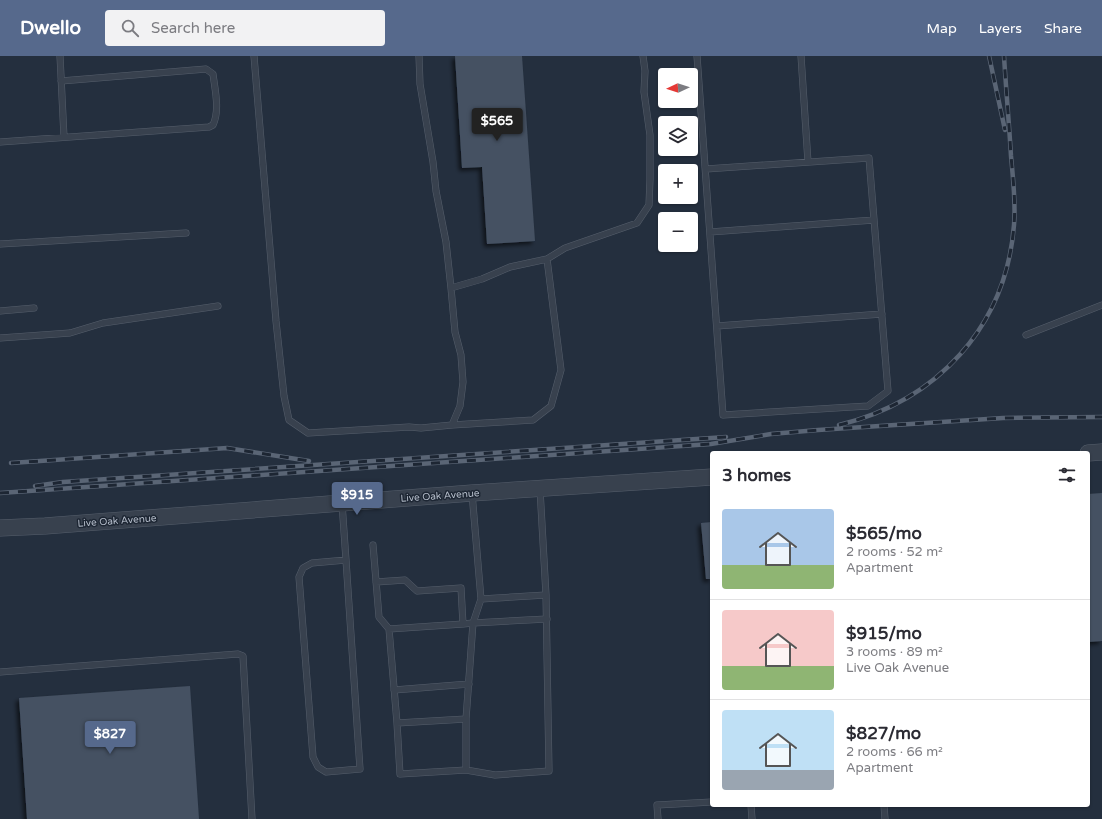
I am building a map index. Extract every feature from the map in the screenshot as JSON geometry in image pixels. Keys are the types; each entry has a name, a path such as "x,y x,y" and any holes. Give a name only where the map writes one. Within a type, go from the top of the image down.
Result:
{"street":[{"path":"1090,453 1102,452"},
{"name":"Live Oak Avenue","path":"0,528 710,477"}],"lane":[{"path":"60,56 64,137"},
{"path":"254,56 276,321 284,396 289,420 308,433 409,427 421,428 532,420 551,406 561,370 547,259"},
{"path":"419,56 420,84 433,162 436,191 446,242 455,332 461,355 463,382 460,406 452,425"},
{"path":"451,288 482,279 510,267 547,259 570,246 637,223 649,205 650,135 644,92 645,71 643,56"},
{"path":"698,56 723,415 868,406 888,391 869,158 706,169"},
{"path":"801,56 808,162"},
{"path":"0,142 209,127 213,125 215,120 216,107 213,74 206,69 61,81"},
{"path":"710,232 874,220"},
{"path":"0,244 186,233"},
{"path":"1026,335 1102,305"},
{"path":"0,338 70,333 103,323 218,306"},
{"path":"0,310 34,308"},
{"path":"717,326 882,314"},
{"path":"373,545 379,617 389,629 400,774 466,770 495,775 549,771 547,619 540,489"},
{"path":"466,770 466,719 473,623 481,599 472,493"},
{"path":"342,503 346,560 360,769 326,772 318,767 313,757 299,577 303,568 312,563 346,560"},
{"path":"376,582 405,580 417,591 461,588 463,624"},
{"path":"481,599 546,595"},
{"path":"389,629 547,619"},
{"path":"0,672 238,654 243,656 252,819"},
{"path":"394,690 469,684"},
{"path":"397,723 466,719"},
{"path":"658,819 657,805 710,802"},
{"path":"752,807 752,819"},
{"path":"884,807 885,819"}],"building":[{"path":"455,56 522,56 535,241 487,244 482,167 462,168"},
{"path":"1102,493 1102,641 1090,642 1090,494"},
{"path":"710,522 710,579 706,579 701,523"},
{"path":"190,686 199,819 27,819 19,698"}],"railway":[{"path":"989,56 1005,130"},
{"path":"839,425 874,414 907,398 935,378 960,354 981,327 997,296 1008,262 1015,216 1004,56"},
{"path":"0,493 711,444 771,434 818,430 1003,418 1102,417"},
{"path":"35,486 63,482 726,437"},
{"path":"11,463 227,448 309,461"}]}
